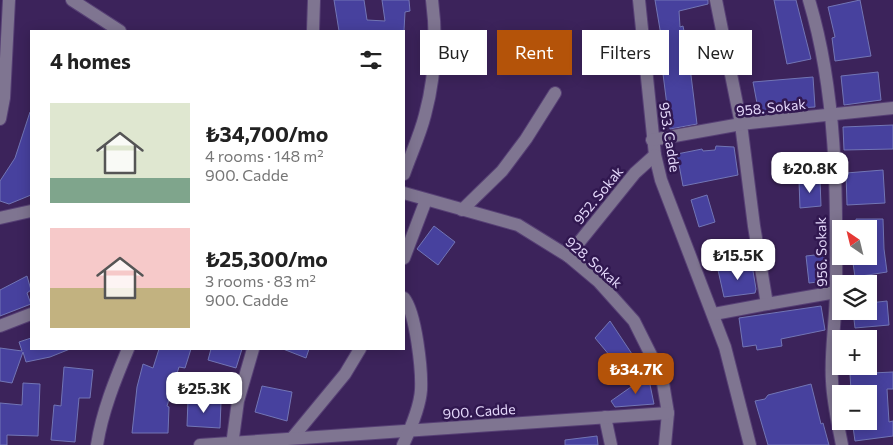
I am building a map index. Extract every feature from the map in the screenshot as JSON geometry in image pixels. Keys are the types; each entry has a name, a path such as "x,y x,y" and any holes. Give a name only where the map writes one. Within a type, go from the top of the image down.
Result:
{"street":[{"path":"72,0 118,30"},
{"path":"313,30 314,0"},
{"path":"405,171 425,116 435,65 432,0"},
{"name":"953. Cadde","path":"639,0 652,140 661,180 714,314 725,347 750,445"},
{"path":"716,0 741,124 754,226 767,304"},
{"name":"956. Sokak","path":"809,0 823,56 831,116 835,183 836,275"},
{"path":"1,111 6,5"},
{"path":"462,210 502,171 526,139 555,93"},
{"name":"958. Sokak","path":"652,140 741,124 893,108"},
{"name":"952. Sokak","path":"568,256 634,173 655,155"},
{"name":"928. Sokak","path":"405,193 518,225 568,256 599,282 634,321 662,377 668,413 665,445"},
{"path":"405,255 426,200"},
{"path":"0,218 30,212"},
{"path":"714,314 832,293"},
{"path":"403,445 410,430 421,391 417,341 409,305 405,299"},
{"path":"0,326 30,314"},
{"name":"956. Sokak","path":"835,320 832,379 842,445"},
{"path":"97,445 99,430 128,350"},
{"path":"232,444 238,401 253,350"},
{"path":"292,437 345,374 359,350"},
{"name":"900. Cadde","path":"200,445 232,444 292,437 668,413"},
{"path":"605,417 611,445"}],"building":[{"path":"334,0 364,0 367,20 385,21 382,0 409,0 410,11 405,12 404,30 339,30"},
{"path":"655,0 708,0 708,4 679,11 680,27 683,26 684,30 679,30 679,75 691,75 697,124 670,129 663,75 669,75 669,30 660,30"},
{"path":"774,0 796,0 811,59 787,64"},
{"path":"860,0 871,56 835,61 832,38 835,37 828,7"},
{"path":"878,72 881,100 844,105 841,76"},
{"path":"813,77 815,107 782,109 759,114 753,82"},
{"path":"30,112 30,195 9,204 0,201 0,181 15,158"},
{"path":"893,125 893,149 844,150 843,127"},
{"path":"716,146 734,147 738,175 683,186 677,154 702,149 703,151 715,150"},
{"path":"883,170 885,203 847,205 846,173"},
{"path":"820,180 821,206 800,208 799,181"},
{"path":"707,195 715,222 699,227 691,200"},
{"path":"883,219 887,272 855,275 853,265 878,265 878,220 856,220"},
{"path":"434,226 455,242 438,265 417,249"},
{"path":"824,254 827,281 809,283 806,256"},
{"path":"752,265 755,293 724,297 718,270"},
{"path":"27,276 30,286 30,291 27,293 30,304 0,316 0,290"},
{"path":"887,301 889,325 855,328 854,320 877,320 877,302"},
{"path":"821,306 825,330 781,339 782,346 757,350 756,345 743,347 739,318"},
{"path":"610,321 634,357 621,369 595,338"},
{"path":"30,338 30,350 68,350 50,357 26,362 23,352 12,383 0,381 0,348 22,351 19,342"},
{"path":"159,350 191,350 185,368 179,367 167,406 169,407 168,433 132,433 137,387 143,364 153,368"},
{"path":"211,350 242,350 236,368 208,360"},
{"path":"286,350 309,350 306,358"},
{"path":"64,367 93,370 90,398 79,398 75,442 51,440 54,405 61,406"},
{"path":"893,372 893,389 887,389 889,422 893,421 893,436 855,441 853,430 877,430 877,385 851,385 850,375 877,375 877,373"},
{"path":"648,375 654,404 615,407 611,401"},
{"path":"23,383 40,384 38,436 7,435 7,445 0,445 0,403 22,405"},
{"path":"811,384 821,424 823,423 829,445 768,445 755,401 765,399 768,395"},
{"path":"262,386 292,392 287,421 255,412"},
{"path":"188,400 221,402 220,428 187,426"},
{"path":"597,436 598,445 565,445 565,440"}]}
